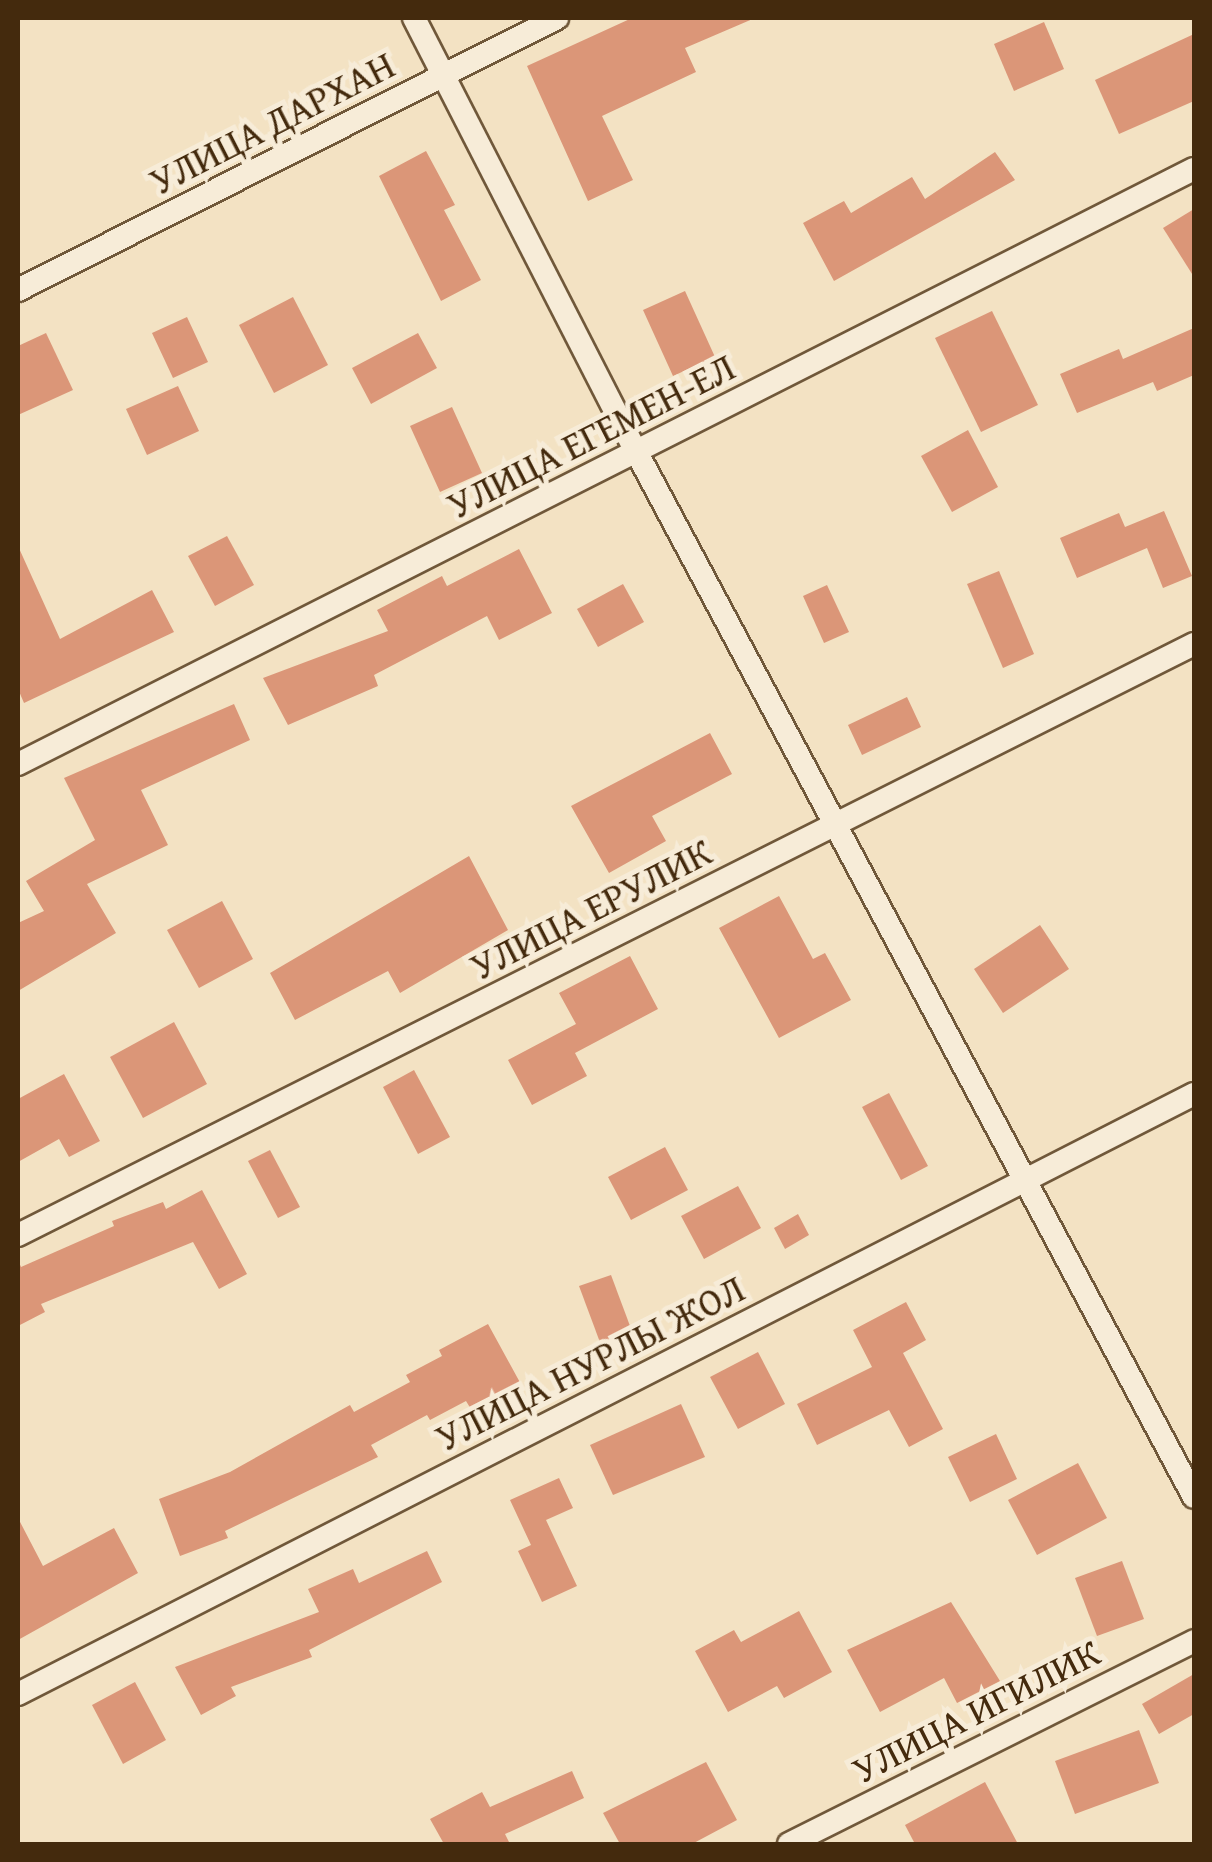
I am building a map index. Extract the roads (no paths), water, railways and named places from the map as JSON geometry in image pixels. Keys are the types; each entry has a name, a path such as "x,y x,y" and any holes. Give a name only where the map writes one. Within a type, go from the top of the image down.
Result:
{"street":[{"path":"414,18 637,453 1194,1497"},
{"name":"УЛИЦА ДАРХАН","path":"18,290 557,18"},
{"name":"УЛИЦА ЕГЕМЕН-ЕЛ","path":"18,764 1194,168"},
{"name":"УЛИЦА ЕРУЛИК","path":"18,1235 1194,644"},
{"name":"УЛИЦА НУРЛЫ ЖОЛ","path":"18,1694 1194,1094"},
{"name":"УЛИЦА ИГИЛИК","path":"789,1844 1194,1640"}]}
